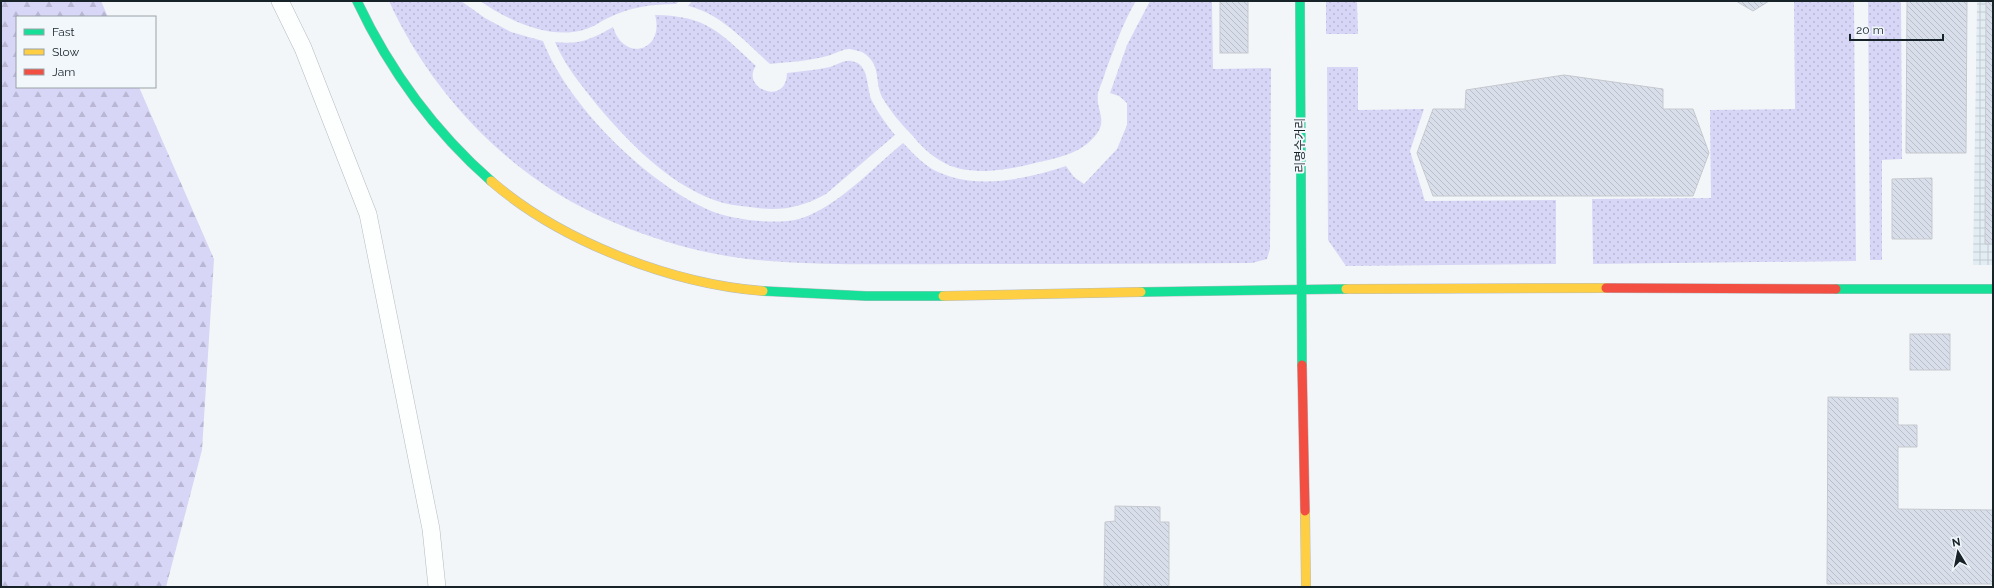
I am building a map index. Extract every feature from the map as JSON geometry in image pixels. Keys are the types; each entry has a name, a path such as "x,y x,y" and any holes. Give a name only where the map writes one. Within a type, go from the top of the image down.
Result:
{"street":[{"path":"357,1 371,34 400,81 434,124 479,171 531,212 582,239 640,264 693,281 757,290 879,297 1301,289 1993,289"},
{"name":"리명수거리","path":"1300,1 1301,289 1306,587"}],"lane":[{"path":"280,1 303,48 368,214 431,529 437,587"}],"shaded area":[{"path":"1977,1 1993,1 1993,265 1973,265"}],"green space":[{"path":"1,1 101,1 108,16 16,16 16,88 139,88 214,259 202,450 166,587 1,587"},
{"path":"389,1 461,1 485,18 511,32 543,41 555,66 571,91 590,116 612,140 660,181 685,198 719,214 742,219 778,222 799,219 813,214 826,206 854,186 903,143 928,166 938,172 953,177 969,180 1002,181 1035,175 1066,166 1074,177 1084,184 1117,149 1127,125 1127,103 1119,96 1110,93 1127,45 1150,1 1212,1 1213,69 1271,68 1270,249 1267,259 1252,263 861,264 757,260 701,251 672,243 644,234 589,211 540,182 516,165 452,102 417,53"},
{"path":"480,1 679,1 676,4 650,6 625,11 605,19 589,28 573,32 559,32 545,31 517,22"},
{"path":"692,1 1136,1 1127,17 1098,93 1101,125 1095,136 1081,148 1064,156 1017,167 983,171 960,169 950,166 929,153 900,122 885,102 880,91 875,67 868,57 862,52 847,49 813,59 770,64 722,22 712,15 688,6"},
{"path":"1326,1 1357,1 1358,34 1326,34"},
{"path":"1794,1 1854,1 1856,261 1593,264 1592,199 1711,198 1710,110 1795,109"},
{"path":"1868,1 1901,1 1902,159 1882,160 1882,260 1870,260"},
{"path":"655,15 688,19 712,28 722,35 756,66 753,74 754,81 759,87 773,92 779,90 785,84 787,73 830,67 845,61 857,63 864,71 872,101 895,135 826,194 798,206 770,209 741,206 727,204 697,193 665,172 650,160 622,133 580,83 559,51 555,42 579,42 599,35 613,27 618,38 626,45 634,49 642,48 649,44 654,37 657,27"},
{"path":"1327,67 1358,67 1358,110 1424,109 1410,151 1425,201 1556,200 1556,264 1346,266 1328,240"}],"building":[{"path":"1220,1 1248,1 1248,53 1220,53"},
{"path":"1736,1 1769,1 1753,11"},
{"path":"1907,1 1967,1 1966,153 1906,153"},
{"path":"1986,1 1993,1 1993,244 1985,244"},
{"path":"1564,75 1663,89 1663,109 1693,109 1709,153 1693,196 1433,196 1417,153 1433,109 1465,109 1466,90"},
{"path":"1932,178 1932,239 1892,239 1892,179"},
{"path":"1910,334 1950,334 1950,370 1910,370"},
{"path":"1828,397 1898,398 1898,425 1917,425 1917,447 1898,447 1898,509 1993,510 1993,584 1827,584"},
{"path":"1115,506 1160,507 1160,522 1169,522 1169,587 1104,587 1105,522 1115,521"}],"traffic: fast":[{"path":"357,1 384,51 415,98 450,141 491,181"},
{"path":"1300,1 1302,365"},
{"path":"1141,292 1346,289"},
{"path":"1836,289 1993,289"},
{"path":"763,291 866,296 943,296"}],"traffic: slow":[{"path":"491,181 519,203 550,223 618,256 655,269 691,279 728,287 763,291"},
{"path":"1346,289 1606,288"},
{"path":"943,296 1141,292"},
{"path":"1305,511 1306,587"}],"traffic: jam":[{"path":"1606,288 1836,289"},
{"path":"1302,365 1305,511"}]}
